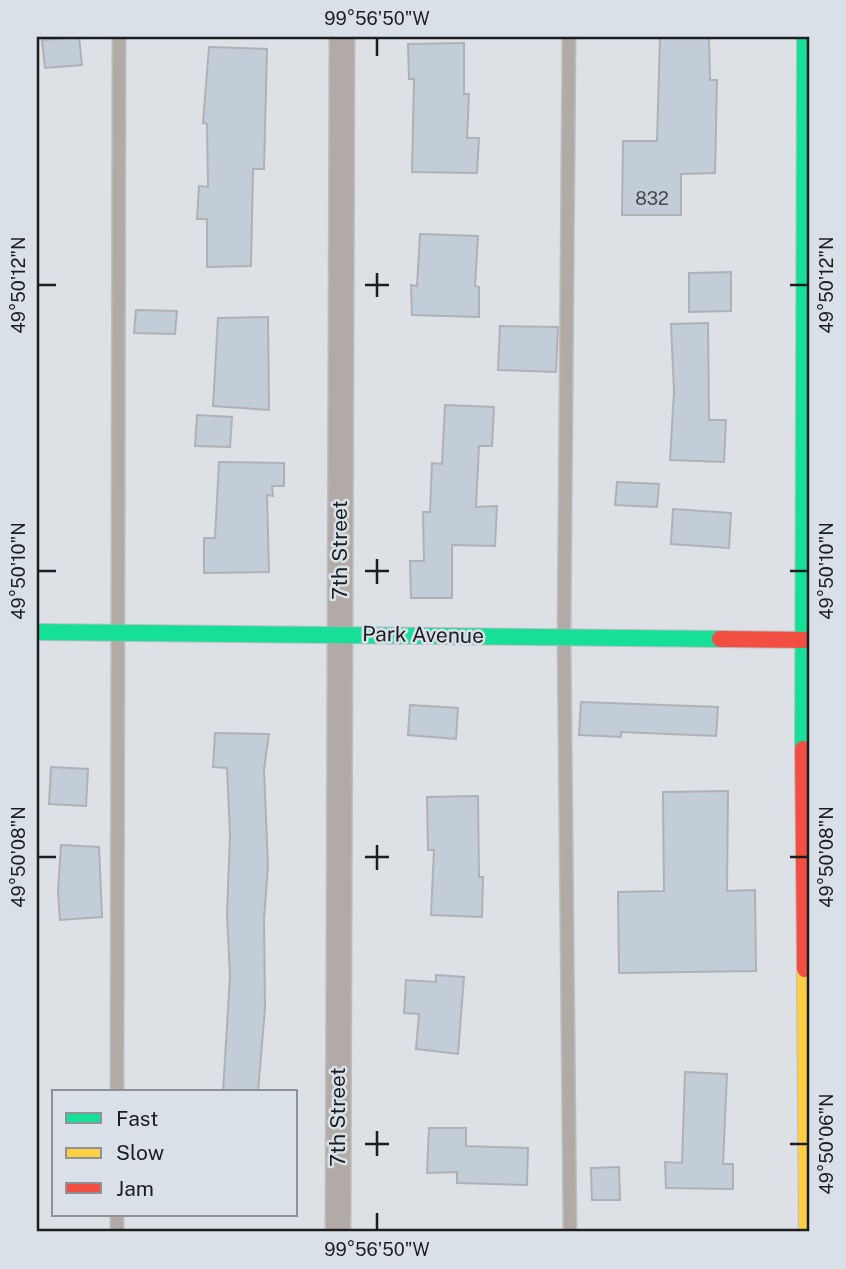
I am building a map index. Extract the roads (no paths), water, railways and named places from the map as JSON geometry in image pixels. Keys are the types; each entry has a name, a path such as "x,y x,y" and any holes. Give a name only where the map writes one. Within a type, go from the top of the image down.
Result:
{"street":[{"name":"7th Street","path":"338,1232 342,37"},
{"path":"805,37 807,1232"},
{"name":"Park Avenue","path":"37,632 339,633 805,640"}],"lane":[{"path":"117,1090 119,37"},
{"path":"569,37 564,637 570,1232"}]}
